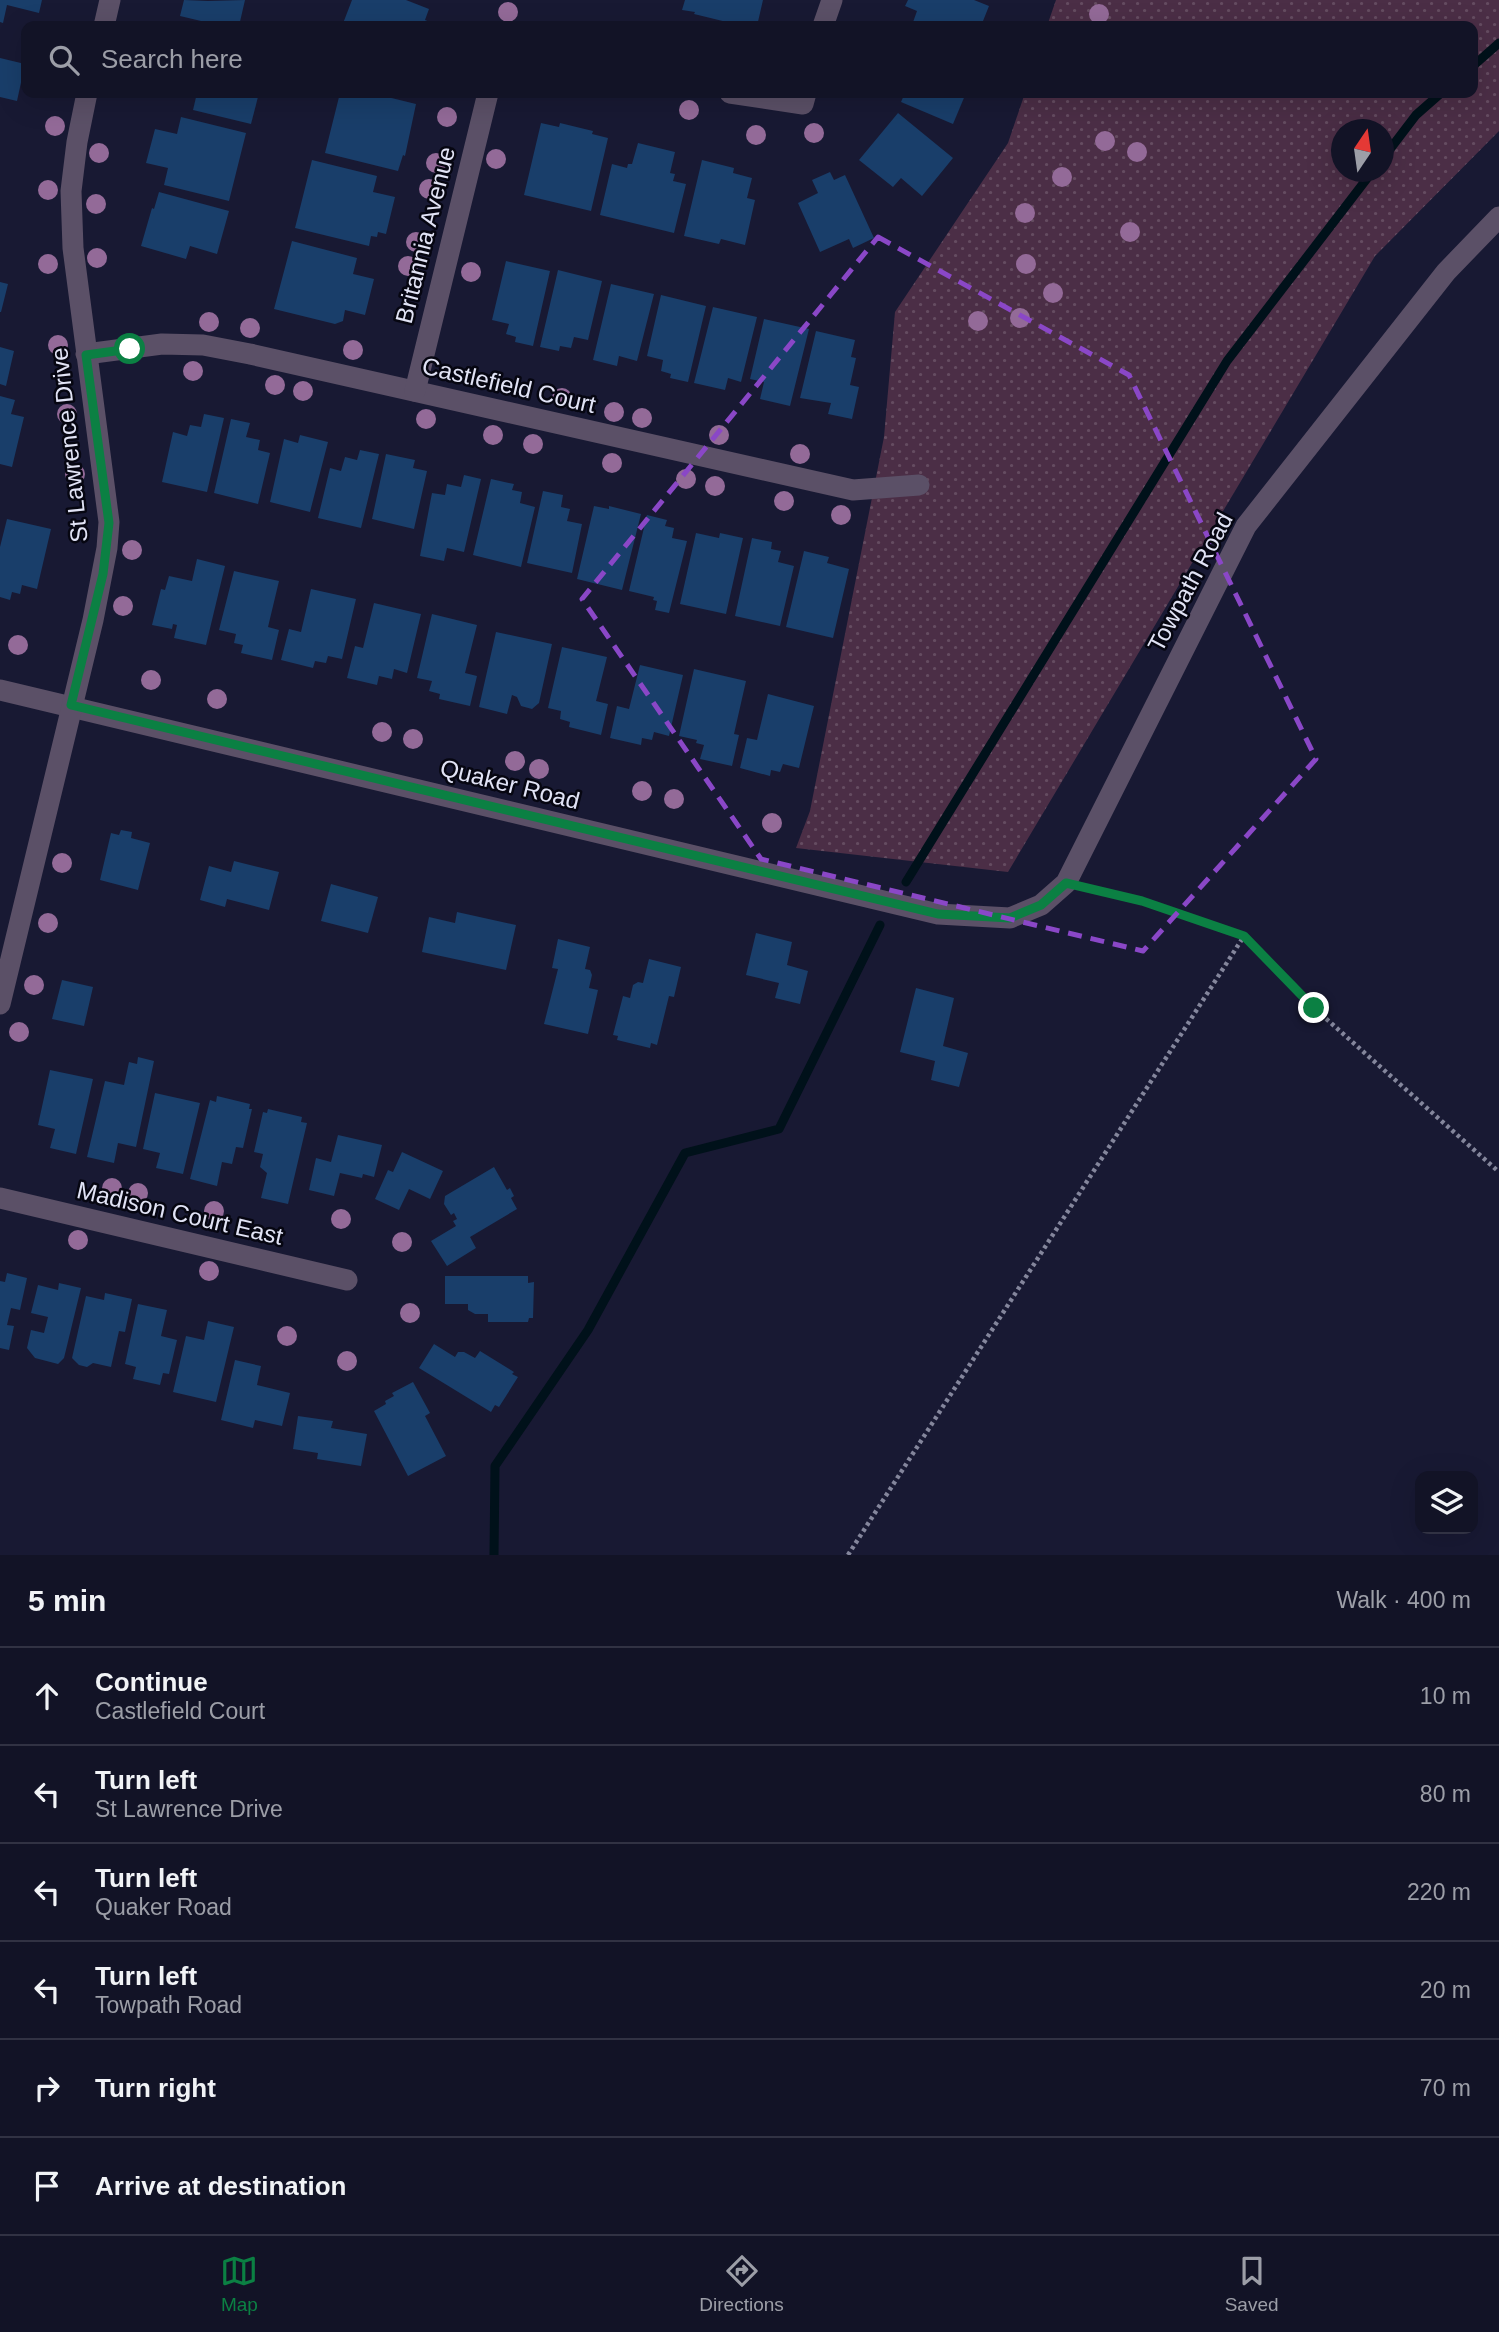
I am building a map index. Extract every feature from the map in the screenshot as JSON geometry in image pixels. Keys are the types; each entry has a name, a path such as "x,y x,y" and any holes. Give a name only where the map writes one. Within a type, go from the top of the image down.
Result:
{"street":[{"path":"105,21 110,0"},
{"path":"824,21 832,0"},
{"name":"St Lawrence Drive","path":"0,1004 93,620 108,535 109,523 73,248 71,191 77,142 87,98"},
{"name":"Britannia Avenue","path":"415,391 487,98"},
{"path":"763,98 803,104 805,98"},
{"name":"Towpath Road","path":"1010,918 1041,905 1066,883 1246,526 1446,272 1499,217"},
{"name":"Castlefield Court","path":"86,355 162,344 203,345 853,490 919,485"},
{"name":"Quaker Road","path":"0,690 938,914 1010,918"},
{"name":"Madison Court East","path":"0,1198 347,1280"}],"path":[{"path":"1066,883 1142,901 1244,936 1314,1008 1499,1172"},
{"path":"848,1555 1244,936"}],"highlighted area":[{"path":"878,237 1129,375 1316,759 1143,951 761,859 582,599"}],"shaded area":[{"path":"1056,0 1499,0 1499,131 1375,256 1008,872 796,848 810,811 884,437 895,312 1008,143 1023,98 1478,98 1478,21 1049,21"}],"building":[{"path":"0,0 42,0 39,13 7,5 3,23 0,22"},
{"path":"184,0 245,0 240,21 201,21 180,16"},
{"path":"352,0 406,0 429,9 425,20 427,21 344,21"},
{"path":"685,0 763,0 758,21 723,21 682,10"},
{"path":"908,0 974,0 989,6 983,21 913,21 917,11 905,6"},
{"path":"0,58 21,63 17,101 0,97"},
{"path":"196,98 258,98 251,124 193,110"},
{"path":"339,98 391,98 416,104 405,156 403,155 398,171 325,153"},
{"path":"903,98 964,98 953,124 901,102"},
{"path":"898,113 953,158 922,196 901,178 893,187 859,160"},
{"path":"181,117 246,133 229,201 164,185 168,168 146,163 155,129 177,134"},
{"path":"541,123 559,127 560,123 593,131 592,134 608,138 591,211 524,195"},
{"path":"638,143 675,152 670,173 675,174 673,181 686,184 674,233 600,215 612,164 627,168 628,164 632,164"},
{"path":"312,160 377,176 373,192 395,197 386,234 378,232 377,237 371,236 369,246 295,228"},
{"path":"702,160 734,168 733,173 752,178 747,198 755,200 745,245 721,239 719,244 684,236"},
{"path":"830,172 834,180 845,175 874,238 853,248 849,239 820,252 798,203 818,193 812,180"},
{"path":"159,192 229,211 217,254 190,246 186,259 141,246"},
{"path":"292,241 357,258 353,274 374,279 365,315 345,310 343,321 335,324 274,309"},
{"path":"506,261 550,271 533,346 515,342 516,337 506,334 509,324 492,320"},
{"path":"558,270 602,281 588,340 574,337 571,348 560,346 559,351 540,347"},
{"path":"0,282 8,284 1,312 0,312"},
{"path":"611,284 654,294 637,361 619,356 617,366 593,360"},
{"path":"661,295 706,306 688,382 670,378 671,374 661,371 663,360 647,356"},
{"path":"713,307 757,317 741,382 728,378 725,390 694,383"},
{"path":"764,319 809,329 790,406 760,399 764,382 750,379"},
{"path":"816,331 855,340 851,357 856,358 850,385 859,387 852,419 828,414 831,403 800,398"},
{"path":"0,347 14,351 6,386 0,384"},
{"path":"0,396 15,400 11,414 24,417 12,467 0,464"},
{"path":"204,414 224,418 207,492 162,482 173,432 187,436 190,425 201,427"},
{"path":"231,419 250,423 246,437 260,440 258,450 270,453 258,504 214,493"},
{"path":"300,435 328,442 310,512 270,502 284,439 298,443"},
{"path":"360,450 379,454 361,528 318,518 330,468 341,471 345,457 357,460"},
{"path":"386,454 415,460 413,468 427,471 414,529 372,519"},
{"path":"464,475 481,479 464,552 447,548 444,561 420,556 432,493 445,495 447,484 461,487"},
{"path":"491,479 514,484 512,490 522,492 520,503 535,507 521,567 473,555"},
{"path":"543,491 563,495 561,507 570,509 567,521 582,524 572,573 527,563"},
{"path":"594,506 609,509 609,506 641,514 622,590 577,579"},
{"path":"647,515 667,520 665,526 674,528 672,538 687,541 669,613 655,610 657,601 653,600 654,597 629,591"},
{"path":"7,519 51,529 37,589 22,585 20,594 12,592 10,600 0,597 0,547"},
{"path":"696,533 719,538 720,533 743,538 726,614 680,604"},
{"path":"752,538 772,542 771,549 781,551 778,562 794,566 780,626 735,616"},
{"path":"804,551 829,557 827,563 849,569 833,638 786,627"},
{"path":"197,559 225,566 206,645 174,638 177,625 173,624 172,629 152,625 161,589 165,590 169,576 192,581"},
{"path":"234,571 279,581 268,627 279,630 272,660 241,653 243,645 234,643 236,634 219,630"},
{"path":"311,589 356,599 342,659 328,656 326,663 315,661 313,668 281,660 289,629 301,632"},
{"path":"374,603 421,614 407,673 394,669 392,679 379,676 377,685 347,678 355,646 363,648"},
{"path":"432,614 477,625 465,673 477,676 470,706 439,699 440,694 429,691 432,681 417,678"},
{"path":"496,632 552,644 539,703 532,709 521,706 517,697 512,695 507,714 479,707"},
{"path":"562,647 607,657 596,701 608,704 601,735 569,727 570,722 560,719 561,711 548,708"},
{"path":"640,665 683,675 669,736 654,732 652,740 642,738 641,745 610,738 617,706 629,709"},
{"path":"694,669 746,681 734,734 739,735 732,766 700,759 704,745 696,743 697,740 679,736"},
{"path":"768,694 814,706 799,768 783,764 780,772 771,770 770,776 740,768 747,738 757,740"},
{"path":"121,830 132,832 131,838 150,843 138,890 100,880 111,833 119,835"},
{"path":"234,861 279,872 269,910 227,899 225,907 200,900 209,866 231,872"},
{"path":"331,884 378,897 368,933 321,921"},
{"path":"457,912 516,925 506,970 422,952 429,917 455,923"},
{"path":"756,933 792,942 787,965 808,971 800,1004 775,998 779,983 746,975"},
{"path":"558,939 590,947 585,969 590,970 592,975 589,988 598,990 588,1034 544,1024 558,969 552,968"},
{"path":"649,959 681,967 674,997 669,996 657,1045 651,1043 650,1048 617,1040 618,1036 613,1035 623,996 630,998 633,985 643,983"},
{"path":"62,980 93,987 84,1026 52,1019"},
{"path":"916,988 954,998 943,1046 968,1053 959,1087 931,1080 935,1061 900,1052"},
{"path":"138,1057 154,1061 136,1147 118,1143 114,1163 87,1157 105,1081 124,1085 129,1062 137,1064"},
{"path":"50,1070 93,1079 76,1154 50,1148 55,1129 38,1125"},
{"path":"155,1093 200,1103 183,1174 156,1168 160,1153 143,1149"},
{"path":"217,1096 250,1104 249,1109 252,1109 243,1148 236,1147 232,1164 222,1162 217,1186 190,1179 210,1100 216,1102"},
{"path":"268,1109 302,1117 301,1122 307,1123 288,1204 261,1198 267,1173 260,1167 263,1154 254,1152 263,1112 267,1113"},
{"path":"338,1135 382,1145 374,1177 363,1174 362,1178 340,1173 334,1196 309,1190 316,1158 331,1162"},
{"path":"402,1152 443,1171 430,1199 409,1189 399,1210 375,1199 388,1170 393,1172"},
{"path":"494,1167 507,1190 510,1188 514,1196 511,1198 517,1209 470,1237 476,1248 447,1266 431,1241 456,1226 453,1221 457,1219 454,1213 451,1215 444,1204 445,1196"},
{"path":"7,1273 27,1278 20,1310 11,1308 7,1325 14,1326 9,1350 0,1348 0,1281 5,1282"},
{"path":"445,1276 528,1276 528,1283 534,1282 533,1318 529,1318 528,1322 488,1322 488,1314 475,1314 468,1310 468,1304 445,1304"},
{"path":"59,1283 81,1288 64,1358 58,1364 35,1358 27,1348 31,1330 44,1333 48,1317 31,1313 38,1285 58,1290"},
{"path":"105,1293 132,1299 125,1332 119,1331 111,1367 93,1363 87,1367 79,1365 72,1358 86,1296 104,1300"},
{"path":"138,1304 167,1310 161,1336 177,1340 169,1374 163,1373 160,1385 133,1379 136,1367 125,1364"},
{"path":"208,1321 234,1327 216,1402 173,1392 186,1336 204,1340"},
{"path":"434,1344 455,1357 458,1352 464,1352 475,1358 480,1351 514,1372 512,1374 518,1377 499,1407 495,1405 491,1412 419,1368"},
{"path":"235,1360 261,1366 257,1385 290,1393 282,1426 255,1420 253,1428 221,1420"},
{"path":"413,1382 430,1413 425,1416 446,1456 408,1476 374,1411 394,1396 392,1393"},
{"path":"298,1416 333,1421 331,1428 367,1434 361,1466 317,1459 318,1453 293,1449"}],"waterway":[{"path":"1478,62 1499,43"},
{"path":"1394,144 1416,115 1435,98"},
{"path":"906,882 1227,361 1364,182"},
{"path":"494,1555 495,1466 588,1330 685,1153 779,1129 880,925"}],"route":[{"path":"130,349 86,355 109,523 103,574 71,705 938,914 1010,918 1041,905 1066,883 1142,901 1244,936 1314,1008"}]}
